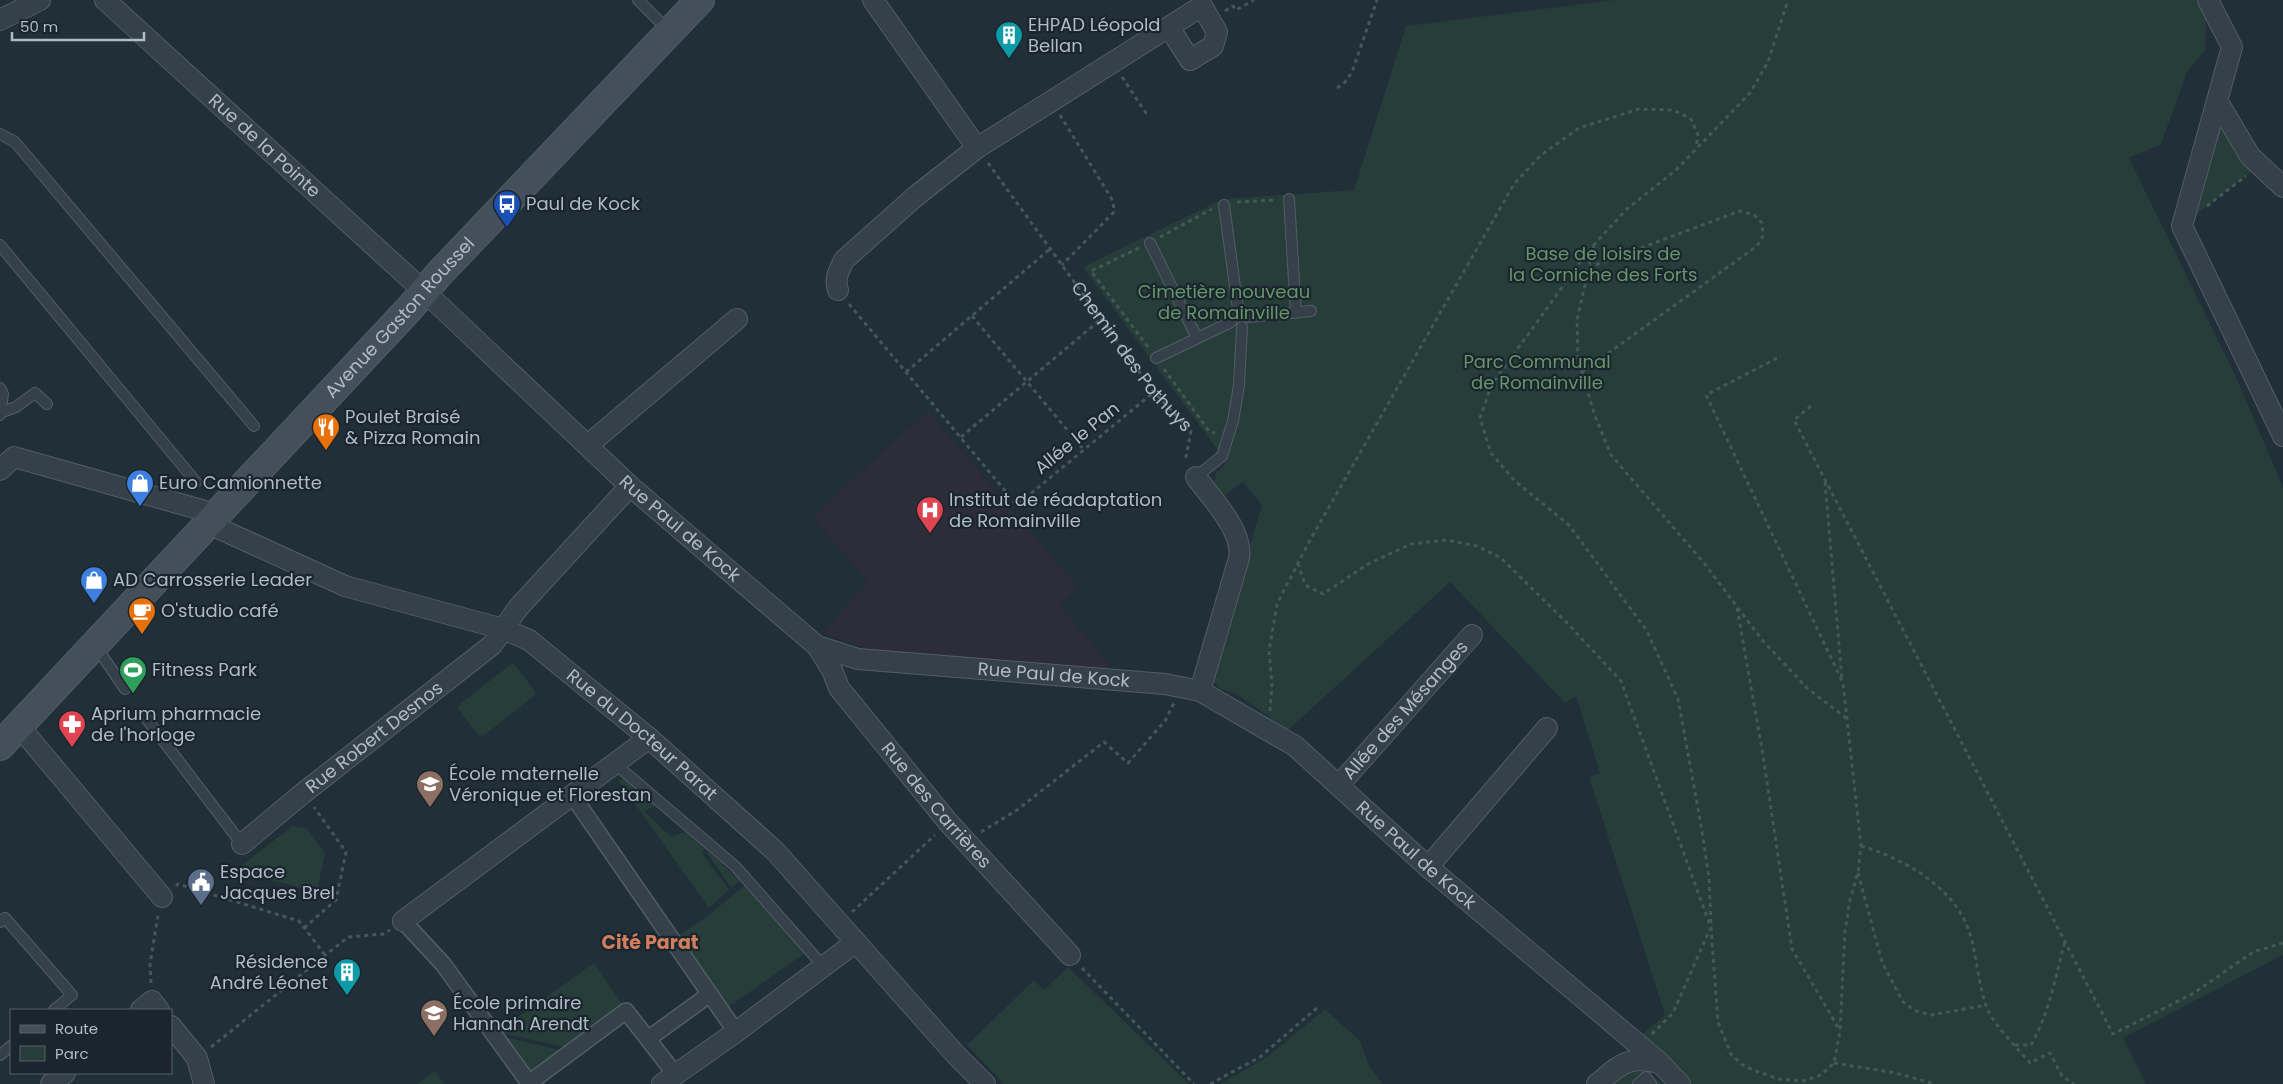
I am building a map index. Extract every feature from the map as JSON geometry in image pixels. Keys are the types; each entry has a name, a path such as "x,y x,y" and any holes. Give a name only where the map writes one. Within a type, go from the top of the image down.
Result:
{"main road":[{"name":"Avenue Gaston Roussel","path":"0,746 684,13"}],"street":[{"path":"0,20 40,0"},
{"name":"Rue de la Pointe","path":"105,0 424,292"},
{"path":"873,0 977,148"},
{"path":"2208,0 2232,47 2182,226 2283,436"},
{"path":"838,290 836,282 837,273 844,260 916,196 977,148 1202,6 1216,32 1213,46 1190,60 1169,27"},
{"path":"2218,102 2250,156 2282,185"},
{"name":"Rue Paul de Kock","path":"424,292 630,486 818,646 858,659 1165,684 1191,689 1268,729 1295,746 1428,867 1660,1063 1680,1084"},
{"path":"588,445 737,319"},
{"name":"Rue du Docteur Parat","path":"0,469 14,458 211,518 345,586 503,629 530,640 649,738 776,850 956,1055 985,1084"},
{"path":"1191,689 1239,558 1240,548 1237,534 1196,477"},
{"name":"Rue Robert Desnos","path":"242,844 302,794 492,645 518,608 630,486"},
{"name":"Allée des Mésanges","path":"1339,785 1472,635"},
{"name":"Rue des Carrières","path":"818,646 832,670 839,688 948,822 1070,955"},
{"path":"19,726 162,897"},
{"path":"1428,867 1547,728"},
{"path":"649,738 403,921 443,964 528,1083 626,1011 648,1039 668,1079 736,1032 856,942"},
{"path":"572,795 736,1032"},
{"path":"648,1039 710,994"},
{"path":"172,1027 197,1058 204,1084"},
{"path":"1597,1084 1625,1061 1629,1056 1633,1041"},
{"path":"1625,1061 1639,1059 1660,1063"},
{"path":"52,1084 64,1074"}],"lane":[{"path":"638,0 684,13"},
{"path":"0,134 15,142 254,426"},
{"path":"1289,199 1296,313"},
{"path":"1224,205 1238,309"},
{"path":"1150,243 1197,338"},
{"path":"0,245 196,482"},
{"path":"1196,477 1222,456 1233,421 1239,385 1242,327 1248,322 1249,317 1245,310 1238,309 1232,314 1231,322"},
{"path":"1249,317 1311,311"},
{"path":"1156,358 1231,322"},
{"path":"1231,322 1235,326 1242,327"},
{"path":"0,388 3,394 1,413 16,407 35,393 47,404"},
{"path":"95,644 125,689"},
{"path":"145,717 242,844"},
{"path":"614,763 735,866 824,967"},
{"path":"0,922 5,918 72,995 55,1009"},
{"path":"0,1055 10,1047"},
{"path":"1638,1084 1646,1077 1651,1084"}],"path":[{"path":"1210,21 1233,6 1236,10 1254,0"},
{"path":"1337,88 1345,82 1352,72 1378,0"},
{"path":"1788,0 1768,62 1750,93 1677,169 1627,209 1594,245 1491,386 1480,418 1491,453 1515,482 1569,526 1647,631 1678,699 1709,878 1718,1022 1731,1054 1741,1064 1779,1080 1803,1081 1821,1075 1834,1063 1840,1031 1845,931 1858,872 1861,846 1846,718 1825,480"},
{"path":"1119,59 1123,78 1148,116"},
{"path":"1052,101 1113,201 1114,212 1062,265"},
{"path":"1268,729 1272,684 1269,651 1277,604 1298,563 1514,184 1541,155 1579,128 1639,109 1673,110 1691,119 1698,135 1696,148"},
{"name":"Chemin des Pothuys","path":"977,148 1154,392 1191,431 1185,462 1196,477"},
{"path":"2182,226 2260,165"},
{"path":"1582,372 1757,246 1763,236 1762,223 1754,215 1740,212 1590,266"},
{"path":"1594,245 1577,320 1578,360 1595,416 1611,456 1704,563 1763,641 1807,688 1846,718"},
{"path":"906,372 1050,249"},
{"path":"838,290 962,437 1100,320"},
{"path":"972,316 1084,450"},
{"path":"1781,356 1706,395 1843,683"},
{"name":"Allée le Pan","path":"962,437 1017,505 1154,392"},
{"path":"1811,406 1794,420 2113,1034 2194,993 2253,952 2283,943"},
{"path":"1298,563 1305,585 1323,594 1368,564 1411,544 1446,540 1476,546 1501,558 1570,626 1621,681 1711,928 1672,1013 1633,1041"},
{"path":"1737,607 1762,749 1792,949 1840,1031"},
{"path":"966,842 1017,810 1104,742 1128,763 1191,689"},
{"path":"302,794 324,820 346,852 336,900 304,928"},
{"path":"840,923 948,822"},
{"path":"1861,846 1894,859 1922,875 1950,898 1962,914 1970,934 1989,1013 2030,1063 2050,1053 2062,1076 2074,1084"},
{"path":"1858,872 1882,962 1903,1002 1916,1010 1931,1015 1987,1005"},
{"path":"151,1007 150,964 162,897 178,884 298,921 325,955"},
{"path":"197,1058 348,937 383,934 403,921"},
{"path":"2014,1045 2031,1045 2035,1037 2043,1018 2065,941"},
{"path":"1070,955 1194,1084"},
{"path":"1210,1084 1260,1057 1318,1006"},
{"path":"1834,1063 1896,1073 1935,1084"}],"shaded area":[{"name":"Institut de réadaptation de Romainville","path":"928,411 1077,587 1059,604 1112,669 871,651 823,633 868,581 812,517"}],"green space":[{"name":"Base de loisirs de la Corniche des Forts","path":"1614,0 2205,0 2207,4 2205,50 2187,72 2161,144 2129,158 2236,377 2283,487 2283,955 2123,1038 2146,1084 1691,1084 1675,1065 1640,1036 1665,1015 1589,777 1600,773 1576,696 1565,703 1450,582 1288,730 1238,695 1219,688 1211,677 1262,505 1243,482 1221,498 1214,488 1216,472 1226,464 1222,456 1083,267 1223,199 1354,190 1406,26"},
{"path":"2218,102 2260,165 2182,226"},
{"path":"511,664 515,665 535,691 535,695 483,736 478,735 458,709 459,705"},
{"path":"623,778 656,806 644,811 671,837 685,832 705,849 702,853 729,890 709,908 618,780"},
{"path":"293,826 306,828 325,853 317,892 234,871"},
{"path":"708,851 740,881 731,888 707,853"},
{"path":"745,885 805,953 727,1008 677,937 710,914"},
{"path":"594,963 623,1006 564,1047 497,1032"},
{"path":"1068,967 1189,1084 1004,1084 967,1045 1034,980 1044,990"},
{"path":"1325,1009 1360,1041 1369,1066 1383,1084 1220,1084 1267,1057"},
{"path":"501,1036 560,1050 527,1073"},
{"path":"435,1071 444,1084 417,1084"},
{"path":"1628,1071 1649,1072 1662,1084 1614,1084"}],"place":[{"name":"EHPAD Léopold Bellan","path":"1009,59"},
{"name":"Paul de Kock","path":"507,228"},
{"name":"Poulet Braisé & Pizza Romain","path":"326,451"},
{"name":"Euro Camionnette","path":"140,507"},
{"name":"Institut de réadaptation de Romainville","path":"930,534"},
{"name":"AD Carrosserie Leader","path":"94,604"},
{"name":"O'studio café","path":"142,635"},
{"name":"Fitness Park","path":"133,694"},
{"name":"Aprium pharmacie de l'horloge","path":"72,748"},
{"name":"École maternelle Véronique et Florestan","path":"430,808"},
{"name":"Espace Jacques Brel","path":"201,906"},
{"name":"Résidence André Léonet","path":"347,996"},
{"name":"École primaire Hannah Arendt","path":"434,1037"}],"district":[{"name":"Cité Parat","path":"650,942"}],"park label":[{"name":"Cimetière nouveau de Romainville","path":"1224,302"},
{"name":"Parc Communal de Romainville","path":"1537,372"}]}
